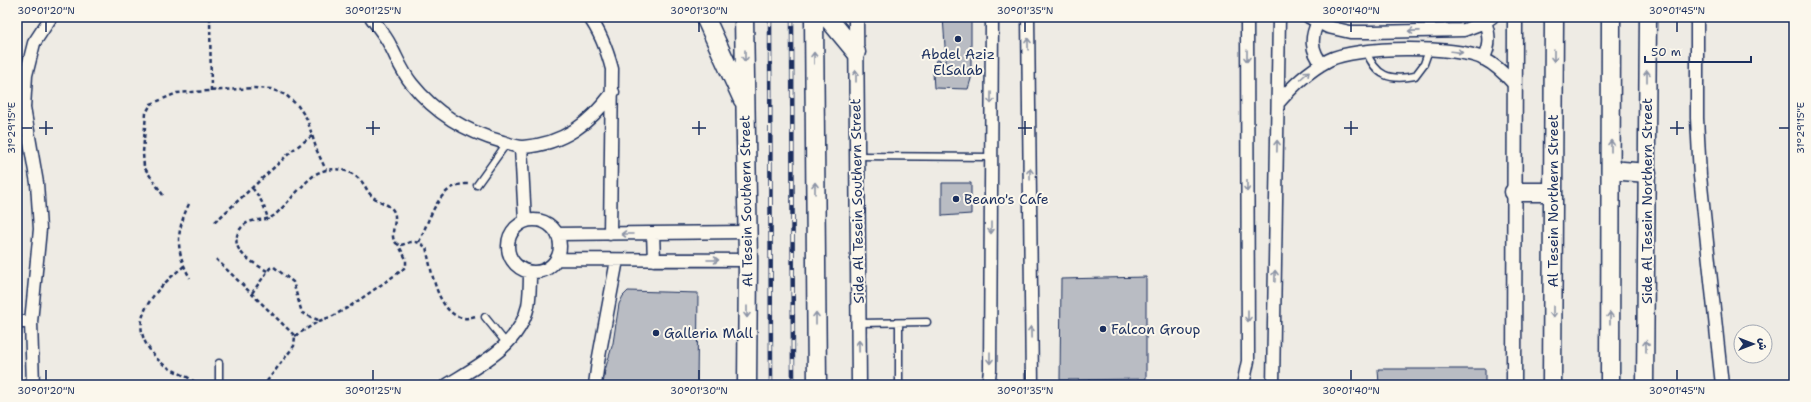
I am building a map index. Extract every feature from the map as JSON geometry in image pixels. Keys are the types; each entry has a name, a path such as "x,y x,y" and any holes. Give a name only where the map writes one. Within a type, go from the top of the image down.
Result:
{"main road":[{"path":"705,17 745,105"},
{"name":"Al Tesein Southern Street","path":"744,17 748,260 747,385"},
{"path":"814,17 817,385"},
{"path":"827,17 856,52"},
{"name":"Al Tesein Northern Street","path":"1552,385 1554,17"},
{"path":"1610,385 1611,17"},
{"name":"Side Al Tesein Northern Street","path":"1646,385 1648,17"},
{"path":"1611,170 1647,173"},
{"path":"1514,192 1553,192"}],"street":[{"path":"32,385 31,322 40,229 37,183 24,108 26,75 34,43 51,17"},
{"path":"371,17 389,43 399,64 412,83 427,100 444,115 464,128 485,137 521,147 544,144 564,137 583,125 600,110 613,92"},
{"path":"589,17 597,27 607,47 612,69 613,92 610,234"},
{"name":"Side Al Tesein Southern Street","path":"856,17 859,385"},
{"path":"988,385 990,370 992,17"},
{"path":"1028,17 1032,385"},
{"path":"1243,385 1248,361 1247,17"},
{"path":"1273,385 1279,17"},
{"path":"1514,385 1515,17"},
{"path":"1697,17 1697,118 1700,176 1722,385"},
{"path":"1322,64 1316,56 1312,43 1314,19 1328,27 1350,32 1464,30 1488,20 1489,40 1487,53 1483,59"},
{"path":"1278,103 1311,71 1322,64 1350,53 1366,51 1429,50 1464,53 1483,59 1500,70 1514,84"},
{"path":"521,147 525,221"},
{"path":"533,220 547,223 557,234 560,242 560,251 557,259 546,270 530,272 522,270 510,257 508,240 518,225 525,221 533,220"},
{"path":"557,234 747,232"},
{"path":"653,234 654,260"},
{"path":"557,259 748,260"},
{"path":"595,385 617,260"},
{"path":"447,385 489,359 507,344 516,334 524,320 528,305 530,272"},
{"path":"17,322 31,322"}],"lane":[{"path":"1366,51 1370,63 1377,71 1387,76 1402,78 1415,76 1424,64 1429,50"},
{"path":"477,185 507,143"},
{"path":"856,156 991,157"},
{"path":"485,317 507,344"},
{"path":"858,322 927,322"},
{"path":"898,385 899,322"},
{"path":"220,363 220,385"}],"path":[{"path":"210,17 211,91"},
{"path":"163,195 152,182 144,167 143,153 146,113 151,104 177,93 260,88 271,89 286,95 298,106 307,119 312,136 326,170"},
{"path":"216,222 294,149 312,136"},
{"path":"267,272 242,254 237,246 237,237 240,228 247,222 268,220 275,216 316,175 326,170 338,169 350,172 359,179 370,195 393,210 396,218 392,234 406,259 406,266 400,272 349,307 333,316 319,321 295,336"},
{"path":"419,242 439,201 448,190 462,184 477,185"},
{"path":"252,188 260,198 265,208 268,220"},
{"path":"189,204 182,218 179,234 179,251 190,278"},
{"path":"398,244 404,245 411,242 419,242 426,246 441,301 451,312 464,318 474,316 485,317"},
{"path":"216,259 295,336"},
{"path":"184,266 165,282 149,301 142,316 141,330 145,342 152,354 168,368 187,376 198,385"},
{"path":"252,293 270,268 274,267 293,282 302,313 319,321"},
{"path":"264,385 294,346 295,336"}],"building":[{"name":"Abdel Aziz ElSalab","path":"943,17 971,17 971,79 968,89 934,88 933,73 936,60 946,61"},
{"name":"Beano's Cafe","path":"942,183 971,183 971,214 942,216"},
{"name":"Falcon Group","path":"1146,277 1146,379 1060,380 1061,279"},
{"name":"Galleria Mall","path":"628,291 698,293 697,385 603,385 605,370 613,343 619,304 623,296"},
{"path":"1378,369 1485,369 1485,385 1379,385"}],"railway":[{"path":"770,17 771,385"},
{"path":"792,17 793,385"}],"place":[{"name":"Abdel Aziz ElSalab","path":"958,39"},
{"name":"Beano's Cafe","path":"956,199"},
{"name":"Falcon Group","path":"1103,329"},
{"name":"Galleria Mall","path":"656,333"}]}
